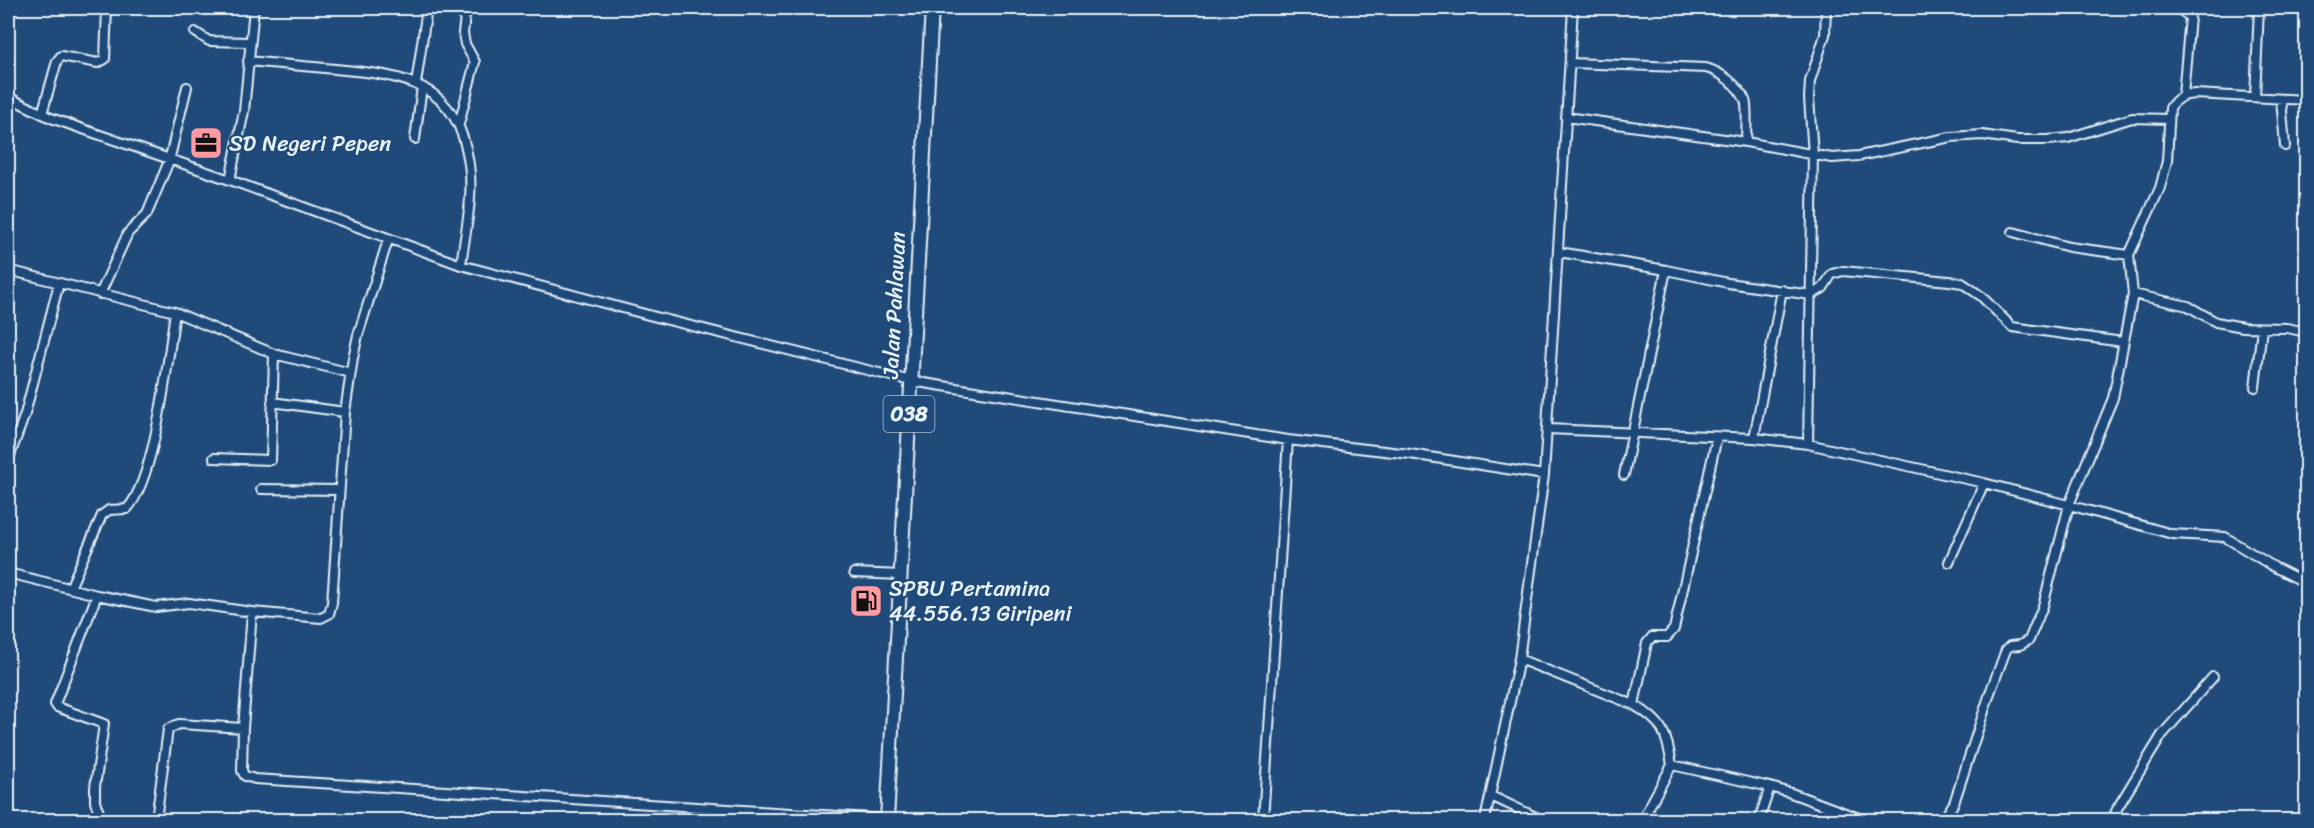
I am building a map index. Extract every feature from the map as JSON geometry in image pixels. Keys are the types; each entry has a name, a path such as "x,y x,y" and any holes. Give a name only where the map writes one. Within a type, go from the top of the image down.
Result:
{"main road":[{"name":"Jalan Pahlawan","path":"887,820 932,8"}],"street":[{"path":"42,114 57,61 61,56 98,63 105,59 107,8"},
{"path":"230,180 244,111 254,8"},
{"path":"414,138 428,8"},
{"path":"459,124 475,62 465,44 463,33 466,8"},
{"path":"1485,820 1519,658 1544,475 1573,8"},
{"path":"1808,444 1813,155 1809,98 1810,81 1825,35 1826,8"},
{"path":"2178,8 2190,17 2183,95"},
{"path":"2255,97 2259,8"},
{"path":"195,32 204,40 209,41 249,42"},
{"path":"248,61 383,73 419,85 431,92 459,124 469,166 469,192 461,265"},
{"path":"1570,63 1706,68 1718,71 1746,101 1746,142"},
{"path":"100,294 128,233 147,214 169,160 187,87"},
{"path":"1943,820 1954,803 2006,651 2010,646 2020,645 2029,640 2043,606 2069,505 2114,398 2133,294 2129,255 2160,188 2167,161 2170,108 2183,95 2307,100"},
{"path":"8,97 42,114 461,265 911,381 1288,440 1410,454 1544,475"},
{"path":"2281,99 2285,146"},
{"path":"1566,117 1746,142 1832,158 1858,156 1899,146 1961,136 1982,135 2017,140 2068,138 2132,118 2169,119"},
{"path":"2013,232 2069,247 2129,255"},
{"path":"8,573 97,596 156,607 189,603 252,612 321,618 329,614 345,412 351,373 358,334 388,240"},
{"path":"1559,252 1728,283 1811,295 1823,288 1832,274 1843,271 1949,280 1968,286 1982,296 2012,327 2123,342"},
{"path":"8,270 175,312 274,354 351,373"},
{"path":"1624,475 1666,270"},
{"path":"8,461 25,414 59,283"},
{"path":"1754,438 1782,290"},
{"path":"2133,294 2188,306 2216,322 2242,327 2288,328 2307,332"},
{"path":"70,588 102,515 109,510 127,509 132,505 145,474 162,400 175,312"},
{"path":"2255,387 2262,328"},
{"path":"214,458 272,460 274,354"},
{"path":"272,402 345,412"},
{"path":"1548,429 1754,438 1808,444 1984,483 2172,534 2225,537 2274,567 2307,583"},
{"path":"1634,705 1647,643 1652,637 1667,637 1674,629 1718,436"},
{"path":"1263,820 1288,440"},
{"path":"1949,562 1984,483"},
{"path":"261,489 339,490"},
{"path":"854,573 901,575"},
{"path":"97,596 55,704 57,707 104,724 95,787 95,802 102,820"},
{"path":"252,612 243,728 242,771 245,776 255,779 887,820"},
{"path":"1519,658 1634,705 1652,716 1664,731 1672,765 1642,820"},
{"path":"2112,820 2162,735 2213,677"},
{"path":"156,820 168,729 179,724 243,728"},
{"path":"1672,765 1791,793 1848,818 1864,820"},
{"path":"1759,820 1770,787"},
{"path":"8,788 8,798"},
{"path":"1491,796 1542,820"}],"place":[{"name":"SD Negeri Pepen","path":"206,143"},
{"name":"SPBU Pertamina 44.556.13 Giripeni","path":"866,601"}]}
